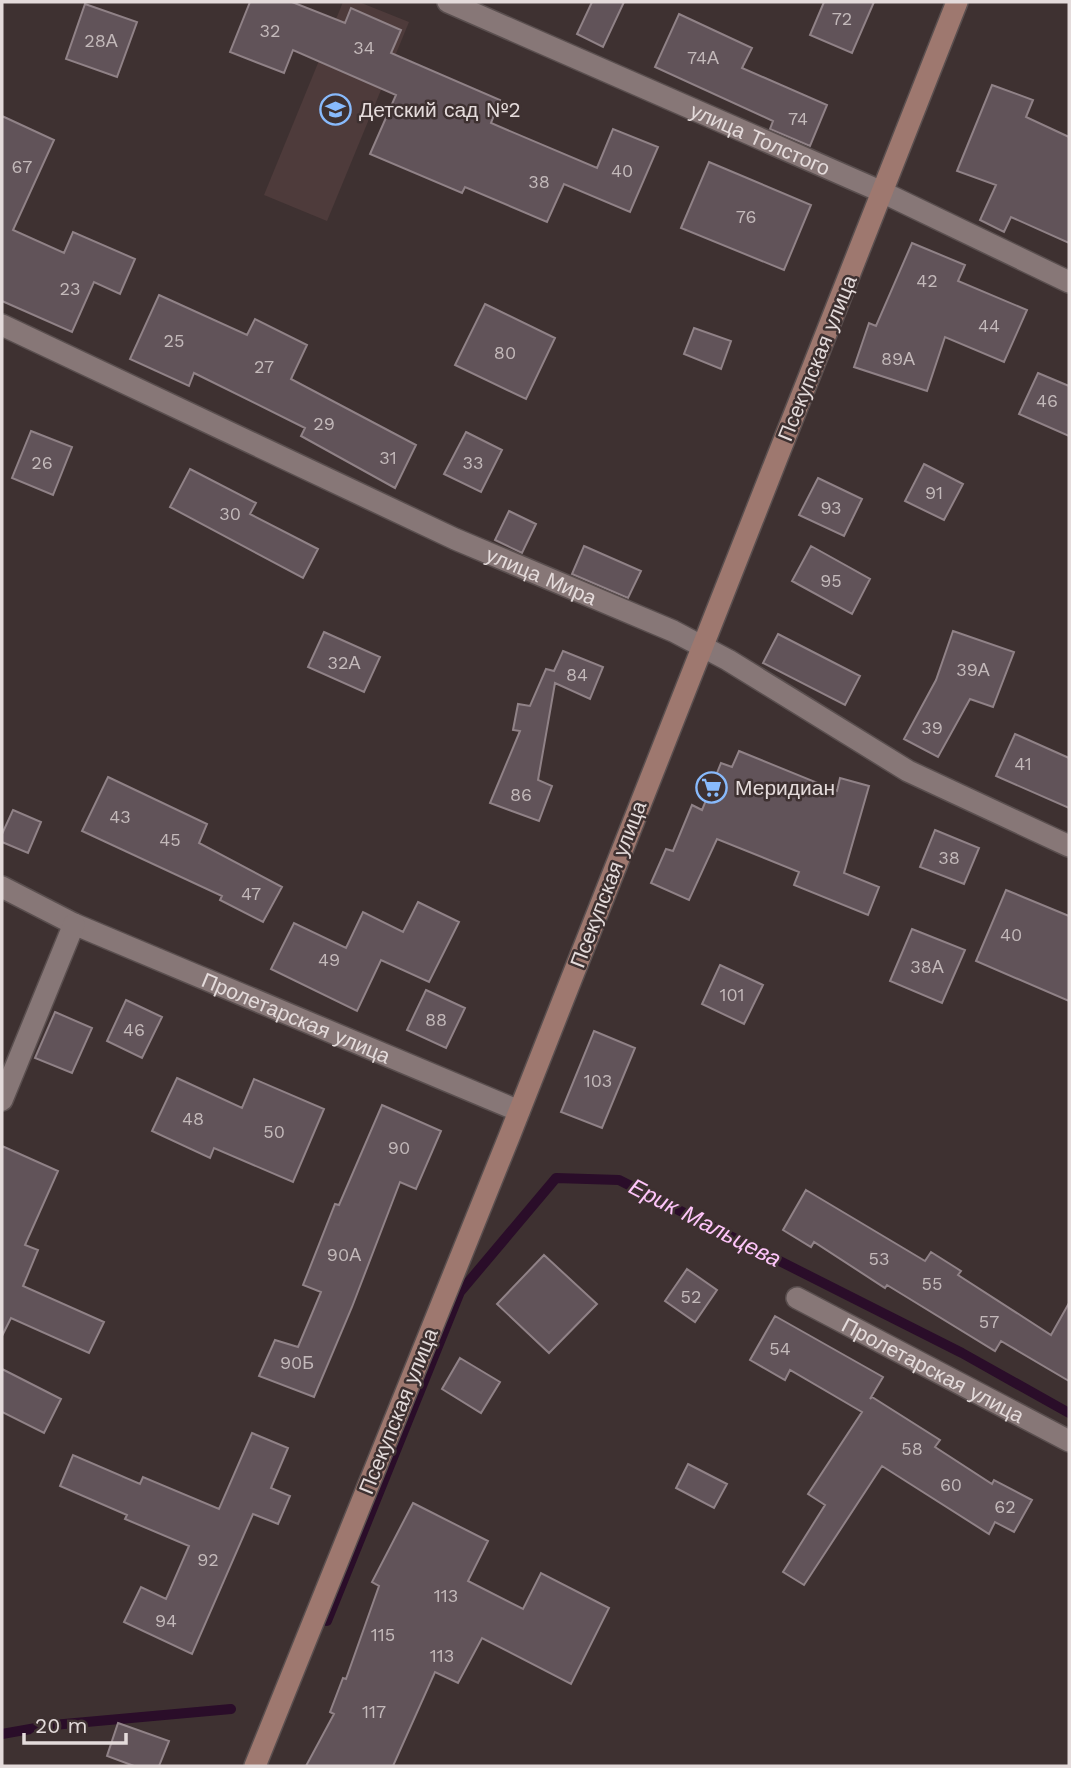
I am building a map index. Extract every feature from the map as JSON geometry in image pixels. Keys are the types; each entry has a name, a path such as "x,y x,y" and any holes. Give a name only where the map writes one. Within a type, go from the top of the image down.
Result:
{"street":[{"name":"улица Толстого","path":"448,2 880,191 1069,282"},
{"name":"Псекупская улица","path":"255,1766 519,1111 701,647 877,210 880,191 957,2"},
{"name":"улица Мира","path":"2,325 455,539 673,631 728,660 908,771 1069,846"},
{"name":"Пролетарская улица","path":"2,887 74,924 519,1111"},
{"path":"2,1100 74,924"},
{"name":"Пролетарская улица","path":"797,1298 1069,1441"}],"shaded area":[{"name":"Детский сад №2","path":"343,2 359,2 409,22 327,221 264,195"}],"building":[{"path":"250,2 292,2 345,23 351,8 401,30 391,53 500,100 491,123 597,168 613,129 658,147 630,212 564,184 547,222 465,187 462,193 370,154 396,95 293,50 284,73 230,52"},
{"path":"592,2 624,2 603,47 577,34"},
{"path":"824,2 874,2 852,53 810,35"},
{"path":"85,4 137,22 117,77 66,59"},
{"path":"679,14 752,48 742,68 827,105 810,146 770,129 773,121 655,67"},
{"path":"992,85 1033,100 1026,117 1069,137 1069,243 1011,217 1004,232 980,220 996,185 957,171"},
{"path":"2,116 54,140 13,230 64,253 73,232 135,259 120,294 94,282 72,332 2,301"},
{"path":"709,162 811,205 784,270 681,228"},
{"path":"912,243 965,265 958,281 1027,310 1004,362 945,337 927,391 854,367 869,323 876,326"},
{"path":"159,295 247,335 255,319 307,345 291,379 416,445 395,488 301,436 305,428 194,373 189,386 130,359"},
{"path":"485,304 555,338 526,399 455,365"},
{"path":"694,328 731,341 721,369 684,354"},
{"path":"1038,373 1069,386 1069,436 1019,414"},
{"path":"31,431 72,447 53,495 12,478"},
{"path":"466,432 502,450 481,492 444,474"},
{"path":"924,464 963,484 944,520 905,501"},
{"path":"190,469 256,503 250,514 318,549 303,578 170,507"},
{"path":"818,478 862,499 844,536 799,515"},
{"path":"509,511 536,524 522,553 495,540"},
{"path":"584,546 641,571 628,598 572,574"},
{"path":"811,546 870,579 852,614 792,581"},
{"path":"953,631 1014,652 993,707 970,699 938,757 904,739 936,680"},
{"path":"324,632 380,657 364,692 308,667"},
{"path":"778,634 860,676 845,705 763,663"},
{"path":"563,651 603,667 590,699 555,683 538,780 552,786 539,821 490,803 520,731 513,730 518,704 530,706 546,669 554,671"},
{"path":"1015,734 1069,758 1069,808 996,776"},
{"path":"739,751 837,791 840,778 869,786 844,873 879,887 868,915 794,885 799,872 717,839 689,900 651,883 666,849 673,851 692,805 702,810 721,763 732,767"},
{"path":"108,777 207,824 199,843 282,887 263,922 220,900 222,896 82,831"},
{"path":"13,810 41,822 28,853 2,842 2,834"},
{"path":"935,830 979,848 964,884 920,867"},
{"path":"1006,890 1069,916 1069,1001 976,961"},
{"path":"418,902 459,922 429,982 381,960 357,1011 271,969 294,923 346,948 363,912 403,932"},
{"path":"912,929 965,950 942,1003 890,981"},
{"path":"720,965 763,985 744,1024 702,1004"},
{"path":"426,990 465,1008 446,1048 407,1030"},
{"path":"126,1000 162,1017 142,1058 107,1041"},
{"path":"55,1012 92,1028 72,1073 35,1058"},
{"path":"594,1031 635,1048 602,1128 561,1112"},
{"path":"177,1078 242,1108 254,1079 324,1109 293,1182 214,1148 210,1158 152,1131"},
{"path":"382,1105 441,1131 416,1189 400,1182 314,1397 259,1376 275,1340 298,1347 321,1292 303,1285 335,1204 339,1205"},
{"path":"2,1146 58,1171 25,1245 38,1250 23,1286 104,1322 89,1353 11,1318 2,1336"},
{"path":"806,1190 925,1261 931,1252 961,1271 958,1275 1051,1335 1069,1303 1069,1381 1001,1341 995,1351 887,1285 885,1288 814,1242 811,1247 783,1230"},
{"path":"544,1255 597,1304 549,1353 497,1304"},
{"path":"687,1269 717,1290 695,1322 665,1301"},
{"path":"775,1316 883,1377 870,1399 872,1397 940,1440 935,1447 992,1484 994,1480 1032,1500 1014,1532 995,1522 989,1534 882,1466 804,1585 783,1572 825,1505 808,1494 862,1412 790,1370 785,1380 750,1360"},
{"path":"460,1358 500,1382 481,1413 442,1389"},
{"path":"2,1369 61,1399 44,1433 2,1412"},
{"path":"252,1433 288,1448 271,1488 290,1496 278,1524 253,1514 192,1654 124,1622 141,1587 166,1599 189,1546 125,1519 127,1515 60,1486 73,1455 140,1484 143,1477 219,1509"},
{"path":"688,1464 727,1484 714,1508 676,1488"},
{"path":"413,1503 488,1541 468,1581 523,1609 541,1573 609,1608 571,1684 482,1638 458,1683 435,1672 393,1766 306,1766 334,1714 330,1712 343,1678 346,1679 379,1586 372,1582"},
{"path":"118,1723 169,1741 159,1766 134,1766 107,1756"}],"waterway":[{"name":"Ерик Мальцева","path":"327,1621 460,1292 556,1178 619,1180 962,1353 1069,1413"},
{"name":"Ерик Мальцева","path":"2,1734 53,1725 231,1709"}],"place":[{"name":"Детский сад №2","path":"336,109"},
{"name":"Меридиан","path":"712,787"}]}
